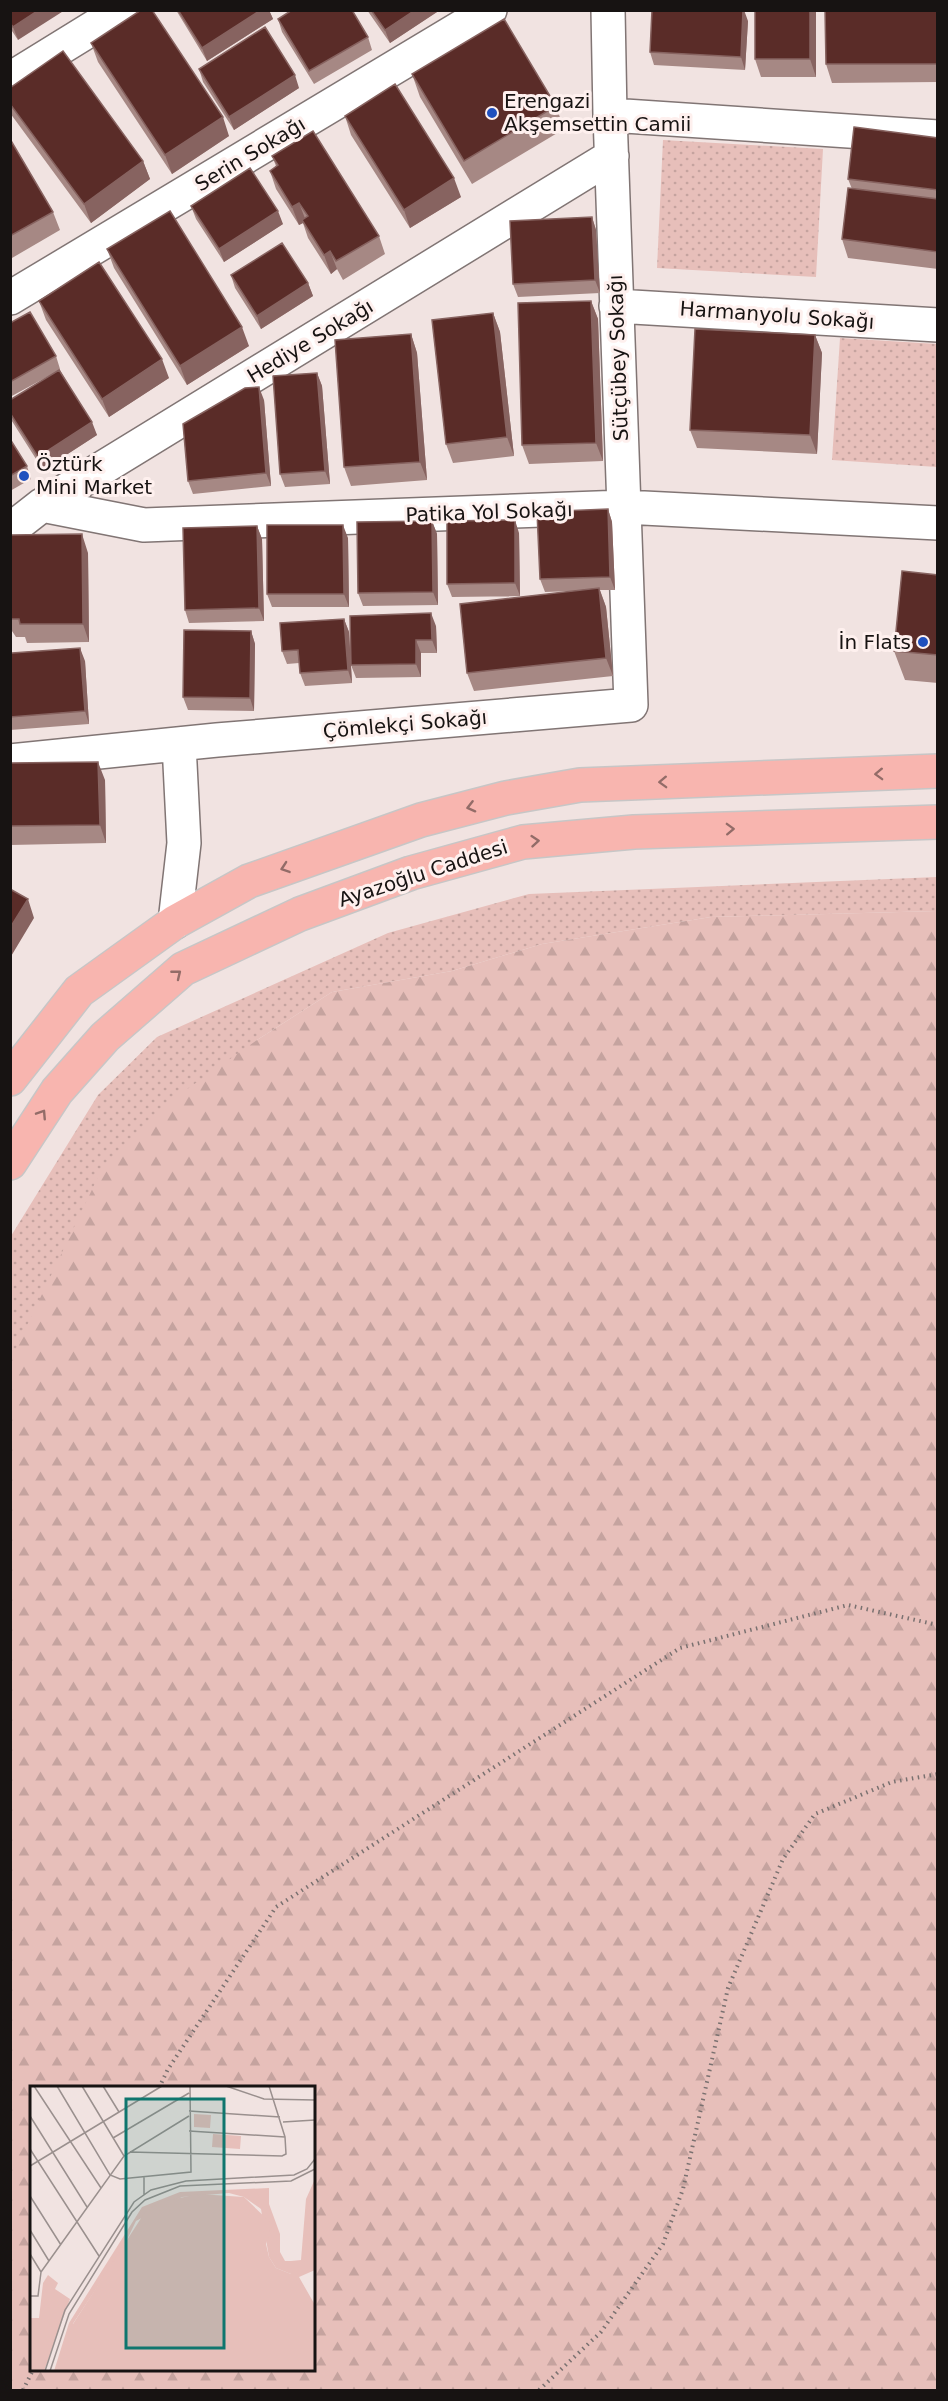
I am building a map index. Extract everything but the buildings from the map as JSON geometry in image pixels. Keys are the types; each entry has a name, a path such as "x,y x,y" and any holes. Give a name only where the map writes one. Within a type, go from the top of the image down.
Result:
{"main road":[{"path":"10,1079 79,991 175,922 249,880 421,820 506,798 580,785 938,771"},
{"name":"Ayazoğlu Caddesi","path":"10,1163 57,1090 105,1037 183,969 300,914 411,873 523,842 634,832 938,822"}],"street":[{"name":"Serin Sokağı","path":"10,298 490,10"},
{"name":"Sütçübey Sokağı","path":"608,10 631,705"},
{"path":"10,79 119,11"},
{"path":"610,115 938,137"},
{"name":"Hediye Sokağı","path":"10,530 42,505 612,156"},
{"name":"Harmanyolu Sokağı","path":"616,306 938,326"},
{"name":"Patika Yol Sokağı","path":"42,505 144,525 624,507 938,522"},
{"name":"Çömlekçi Sokağı","path":"10,761 631,705"},
{"path":"175,922 184,843 179,744"}],"path":[{"path":"160,2086 168,2069 276,1907 680,1648 848,1605 938,1624"},
{"path":"539,2391 601,2332 663,2244 683,2189 728,1988 783,1859 815,1814 892,1782 938,1774"},
{"path":"23,2391 33,2371"}],"green space":[{"path":"663,140 823,149 816,277 657,268"},
{"path":"840,338 937,344 937,467 832,460"},
{"path":"937,877 937,911 711,917 542,944 452,971 332,992 257,1040 11,1360 11,1236 98,1095 157,1037 388,933 529,894"},
{"path":"937,911 937,2390 11,2390 11,1359 99,1175 183,1092 257,1040 332,992 452,971 542,944 711,917"}],"place":[{"name":"Erengazi Akşemsettin Camii","path":"492,113"},
{"name":"Öztürk Mini Market","path":"24,476"},
{"name":"İn Flats","path":"923,642"}]}
